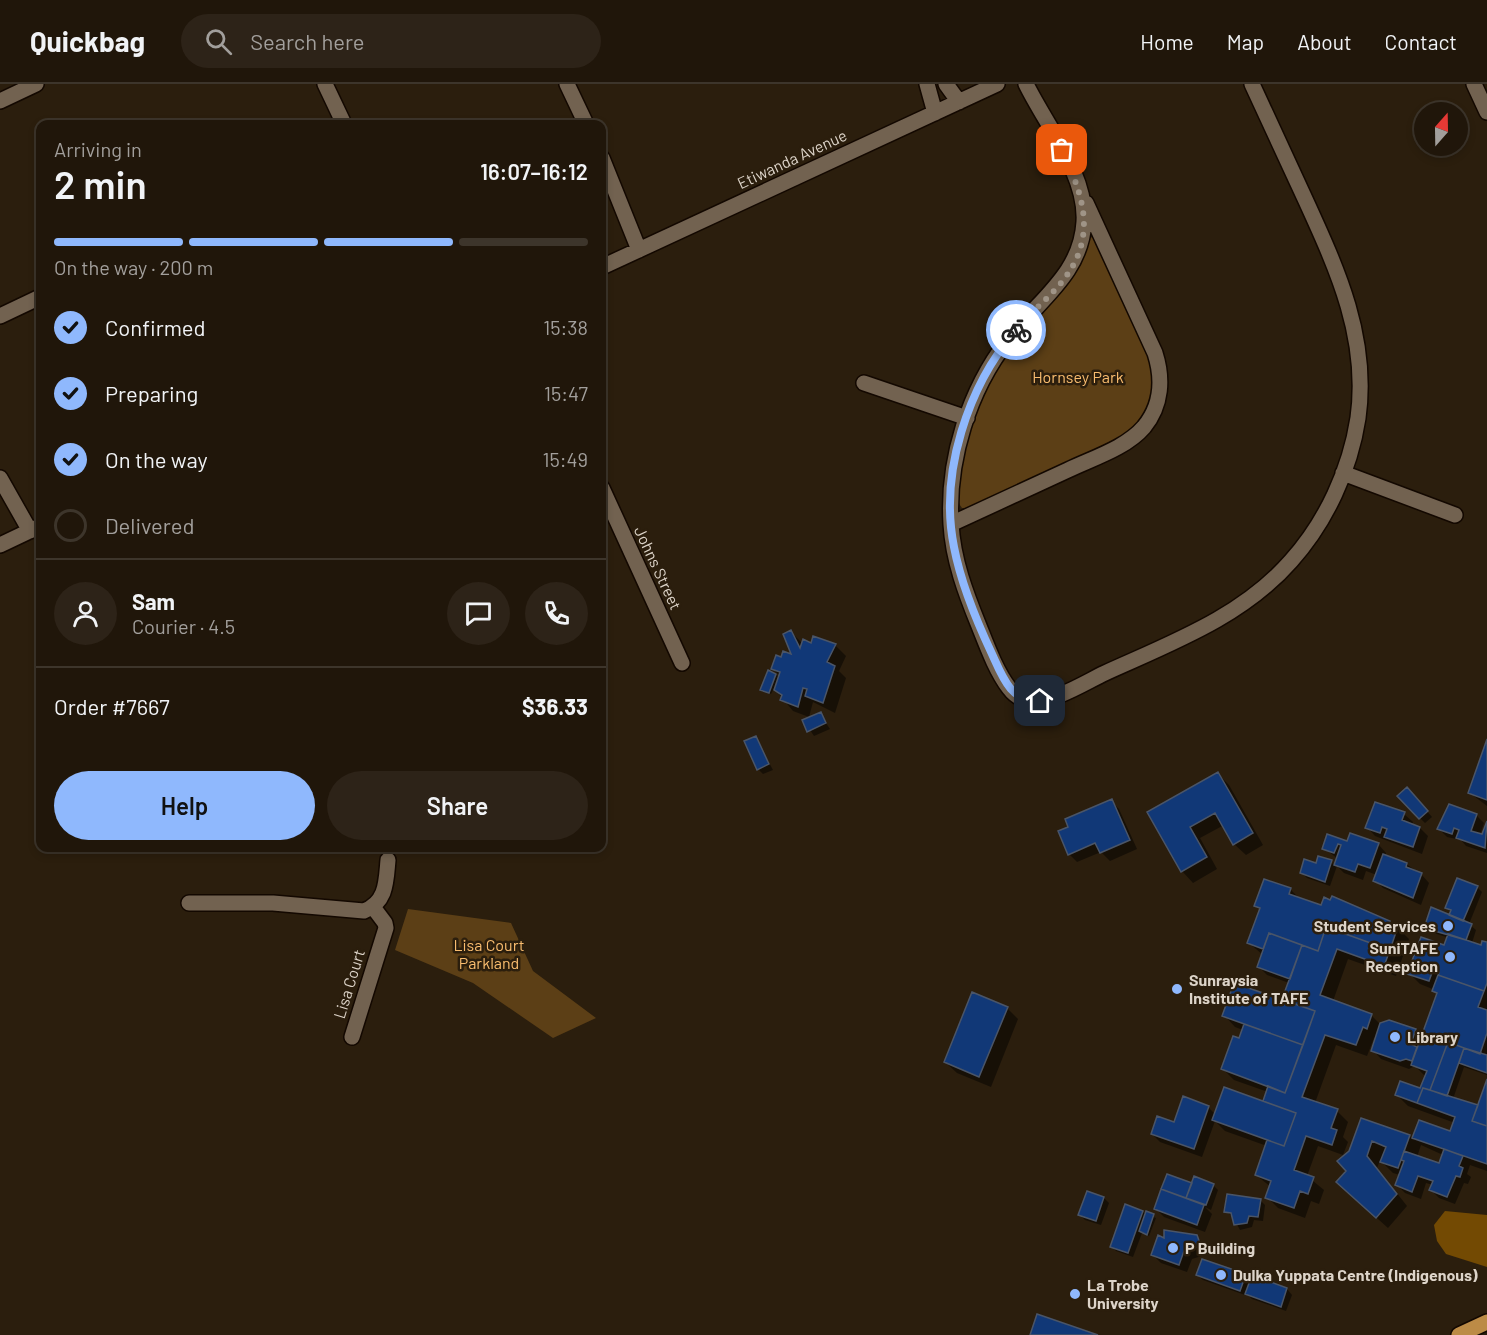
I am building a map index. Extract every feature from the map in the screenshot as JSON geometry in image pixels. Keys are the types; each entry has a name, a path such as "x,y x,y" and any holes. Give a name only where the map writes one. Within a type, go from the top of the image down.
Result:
{"main road":[{"path":"1460,1335 1487,1322"}],"street":[{"path":"325,84 342,120"},
{"path":"567,84 584,120"},
{"path":"927,84 935,112"},
{"path":"946,84 959,102"},
{"name":"Etiwanda Avenue","path":"606,265 998,84"},
{"path":"1026,84 1053,130"},
{"path":"951,524 1114,448 1144,427 1156,406 1161,385 1160,369 1155,352 1053,130 1036,84"},
{"path":"1080,189 1084,226 1069,271 1060,284 1024,320 996,355 982,381 967,418 954,472 951,524 954,546 969,601 1004,679 1017,696 1024,700 1040,701 1198,630 1246,602 1273,580 1306,543 1328,508 1343,473 1352,445 1360,385 1359,352 1354,321 1333,260 1252,84"},
{"path":"1474,84 1485,103"},
{"path":"0,101 26,86"},
{"path":"606,167 617,192 636,221 643,248"},
{"path":"0,316 36,299"},
{"path":"864,383 967,418"},
{"path":"1343,473 1455,514"},
{"path":"0,479 30,531 0,545"},
{"name":"Johns Street","path":"606,497 682,663"},
{"path":"189,903 241,902 375,913 384,894 387,854"},
{"name":"Lisa Court","path":"352,1037 380,941 375,913"}],"green space":[{"name":"Hornsey Park","path":"1089,237 1095,238 1145,348 1152,380 1151,396 1146,410 1135,425 1118,438 969,508 962,508 958,494 963,455 975,413 984,392 1020,336 1071,280"},
{"name":"Lisa Court Parkland","path":"408,909 511,923 533,971 596,1018 553,1038 473,983 395,950"}],"shaded area":[{"path":"1445,1211 1487,1215 1487,1267 1446,1254 1437,1241 1434,1225"}],"building":[{"path":"791,630 800,648 803,639 811,643 813,636 836,644 827,662 835,666 823,703 805,696 807,689 803,688 798,707 780,700 782,695 774,690 780,672 771,669 776,655 781,657 783,651 791,654 783,634"},
{"path":"768,670 776,674 769,693 760,690"},
{"path":"821,712 826,723 807,732 802,720"},
{"path":"756,736 769,764 757,770 744,741"},
{"path":"1487,739 1487,800 1468,793"},
{"path":"1218,772 1253,833 1233,845 1215,813 1190,827 1207,857 1181,872 1147,812"},
{"path":"1407,787 1428,811 1419,819 1397,796"},
{"path":"1112,799 1130,840 1100,853 1095,843 1068,855 1058,831 1068,827 1065,819"},
{"path":"1375,802 1405,812 1402,820 1420,827 1413,847 1384,837 1387,829 1382,827 1380,833 1365,828"},
{"path":"1449,804 1477,814 1471,831 1482,834 1487,821 1485,848 1456,838 1459,830 1454,828 1452,834 1437,829"},
{"path":"1350,833 1379,843 1370,868 1358,864 1355,872 1334,865 1341,845 1338,844 1334,853 1322,849 1327,834 1347,841"},
{"path":"1383,854 1407,863 1406,867 1422,873 1413,898 1373,881"},
{"path":"1318,856 1332,860 1325,882 1300,873 1304,859 1316,863"},
{"path":"1457,878 1478,886 1463,921 1449,915 1451,910 1445,908"},
{"path":"1264,879 1291,888 1289,894 1321,905 1324,897 1330,900 1332,896 1390,921 1389,923 1398,926 1390,950 1326,927 1318,951 1269,933 1263,949 1247,943 1260,908 1254,906"},
{"name":"Student Services","path":"1431,907 1472,924 1466,940 1424,928"},
{"path":"1326,927 1390,950 1384,966 1337,949 1320,995 1372,1014 1367,1029 1363,1027 1356,1045 1325,1035 1302,1097 1338,1109 1331,1128 1337,1130 1332,1145 1306,1136 1294,1170 1314,1177 1308,1194 1300,1191 1294,1208 1265,1198 1271,1181 1255,1175 1267,1140 1284,1146 1296,1113 1263,1101 1268,1086 1285,1093 1315,1011 1282,999 1302,945 1318,951"},
{"path":"1269,933 1302,945 1290,979 1257,967"},
{"name":"SuniTAFE Reception","path":"1448,934 1481,945 1482,941 1487,942 1487,983 1484,991 1438,975 1439,972 1433,970 1429,981 1407,974 1421,937 1444,945"},
{"path":"1438,975 1484,991 1478,1007 1487,1010 1487,1033 1480,1054 1448,1042 1430,1090 1423,1088 1417,1103 1395,1095 1400,1081 1420,1088 1427,1071 1411,1065 1437,993 1432,991"},
{"path":"1234,983 1315,1011 1303,1045 1222,1016"},
{"path":"972,992 1008,1007 979,1077 944,1062"},
{"name":"Library","path":"1389,1020 1416,1029 1411,1044 1417,1047 1412,1061 1406,1059 1400,1061 1371,1051 1380,1023"},
{"path":"1244,1024 1303,1045 1285,1093 1221,1069 1233,1036 1239,1038"},
{"path":"1448,1042 1464,1048 1447,1096 1430,1090"},
{"path":"1464,1048 1487,1055 1487,1073 1459,1063"},
{"path":"1487,1079 1487,1126 1472,1121"},
{"path":"1224,1087 1296,1113 1284,1146 1212,1120"},
{"path":"1423,1088 1478,1105 1472,1121 1487,1126 1487,1164 1412,1138 1419,1120 1450,1131 1455,1117 1417,1103"},
{"path":"1183,1096 1209,1106 1194,1149 1151,1134 1157,1116 1174,1122"},
{"path":"1361,1118 1410,1135 1398,1168 1380,1162 1386,1147 1372,1141 1367,1156 1397,1194 1376,1218 1336,1182 1346,1171 1337,1161 1349,1151"},
{"path":"1444,1149 1463,1156 1459,1166 1463,1168 1460,1177 1456,1176 1447,1197 1429,1190 1433,1181 1418,1176 1412,1192 1395,1185 1404,1161 1401,1160 1404,1151 1439,1163"},
{"path":"1167,1174 1192,1183 1186,1198 1161,1189"},
{"path":"1194,1176 1214,1184 1206,1205 1186,1198"},
{"path":"1161,1189 1204,1205 1197,1225 1154,1209"},
{"path":"1087,1191 1104,1197 1096,1221 1078,1215"},
{"path":"1227,1194 1261,1199 1258,1217 1249,1216 1247,1223 1234,1225 1231,1213 1224,1212"},
{"path":"1125,1204 1143,1211 1128,1253 1110,1247"},
{"path":"1146,1211 1154,1214 1147,1235 1139,1231"},
{"name":"P Building","path":"1164,1230 1197,1235 1201,1246 1184,1251 1179,1265 1151,1255 1158,1235 1164,1238"},
{"name":"Dulka Yuppata Centre (Indigenous)","path":"1202,1259 1246,1274 1240,1291 1196,1275"},
{"path":"1252,1275 1287,1288 1281,1307 1245,1294"},
{"path":"1037,1314 1098,1335 1030,1335"}],"way so far":[{"path":"1016,330 1060,284 1069,271 1081,241 1084,213 1080,189 1062,150"}],"place":[{"name":"Student Services","path":"1448,926"},
{"name":"SuniTAFE Reception","path":"1450,957"},
{"name":"Sunraysia Institute of TAFE","path":"1177,989"},
{"name":"Library","path":"1395,1037"},
{"name":"P Building","path":"1173,1248"},
{"name":"Dulka Yuppata Centre (Indigenous)","path":"1221,1275"},
{"name":"La Trobe University","path":"1075,1294"}],"route":[{"path":"1016,330 996,355 985,374 967,418 958,447 954,472 951,524 960,572 969,601 1009,689 1024,700 1040,701"}]}
